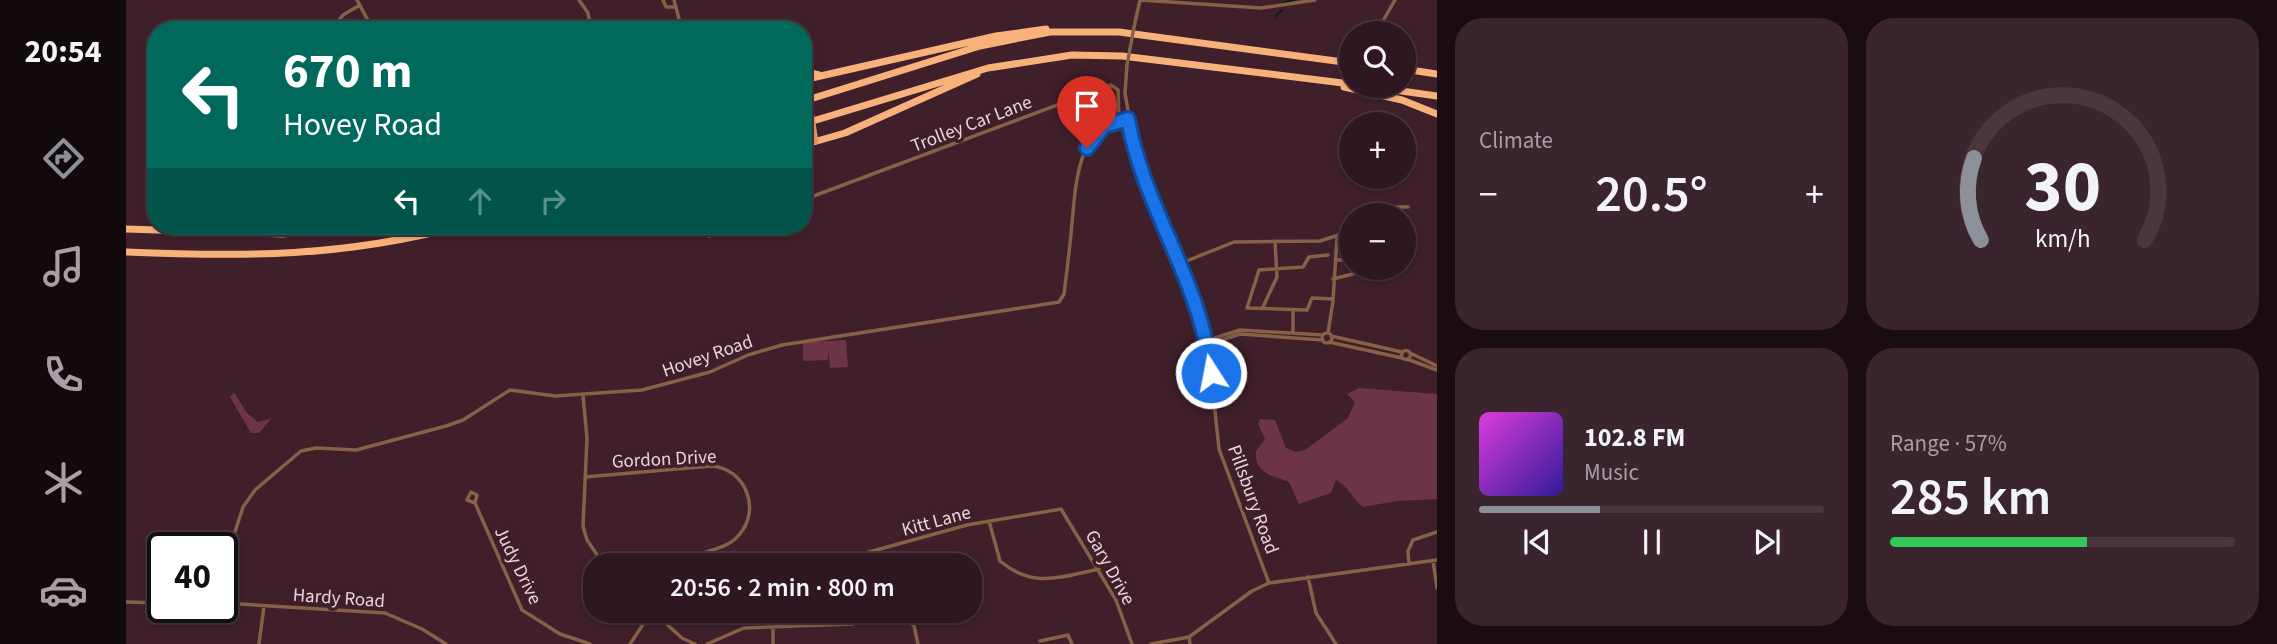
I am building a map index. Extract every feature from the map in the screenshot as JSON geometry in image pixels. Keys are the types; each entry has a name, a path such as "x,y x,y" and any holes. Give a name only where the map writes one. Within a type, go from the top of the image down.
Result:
{"highway":[{"path":"812,78 1036,29 1119,32 1339,61"},
{"path":"812,99 980,46 1064,31"},
{"path":"812,121 988,68 1054,56 1103,54 1339,82"},
{"path":"812,143 845,133 988,68"},
{"path":"1416,71 1437,73"},
{"path":"812,73 824,75"},
{"path":"1296,77 1402,100 1437,114"},
{"path":"1416,93 1437,96"},
{"path":"126,229 147,230"},
{"path":"126,252 218,257 295,255 388,244 424,235"}],"street":[{"path":"579,0 588,13 589,21"},
{"path":"663,0 666,7 676,7"},
{"path":"674,0 680,21"},
{"path":"1140,0 1261,8 1315,0"},
{"name":"Pillsbury Road","path":"1140,0 1127,65 1125,87 1128,119 1138,161 1179,264 1205,343 1219,449 1269,583 1252,591 1189,637"},
{"path":"1383,21 1395,0"},
{"path":"338,21 358,2 368,21"},
{"name":"Trolley Car Lane","path":"812,197 1111,85 1118,90 1119,120"},
{"path":"1119,120 1128,119"},
{"name":"Hovey Road","path":"235,532 243,507 255,490 300,451 316,448 356,450 454,424 510,390 544,396 583,396 634,391 669,384 790,343 843,338 1059,302 1064,294 1077,168 1101,129 1119,120"},
{"path":"1179,264 1223,245 1252,241 1337,238 1333,299 1326,336 1329,342 1404,356 1410,353"},
{"path":"1262,309 1277,276 1275,241"},
{"path":"1328,254 1309,257 1303,267 1259,270 1247,308 1307,310 1312,298 1333,299"},
{"path":"1333,279 1339,277"},
{"path":"1293,311 1293,332"},
{"path":"1205,343 1240,334 1326,336 1404,356 1437,368"},
{"path":"1404,356 1406,350 1437,368"},
{"path":"583,396 587,438 584,532 597,553"},
{"name":"Gordon Drive","path":"585,477 711,466 729,470 739,477 746,488 749,503 743,530 727,545 699,553"},
{"name":"Judy Drive","path":"475,503 522,610 560,634 590,644"},
{"name":"Kitt Lane","path":"865,553 989,521 1058,509"},
{"name":"Gary Drive","path":"1058,509 1065,513 1099,569 1121,612 1132,644"},
{"path":"989,521 1000,561 1029,578 1044,581 1099,569"},
{"path":"1409,564 1408,551 1413,540 1437,532"},
{"path":"1269,583 1435,560 1437,588"},
{"path":"1308,577 1316,613 1336,644"},
{"path":"126,602 147,603"},
{"name":"Hardy Road","path":"238,605 385,613 413,624 446,644"},
{"path":"259,644 264,606"},
{"path":"631,644 644,623"},
{"path":"665,623 682,638 695,644"},
{"path":"707,644 744,628 854,623"},
{"path":"911,623 918,644"},
{"path":"773,627 773,644"},
{"path":"1040,641 1068,635 1072,644"},
{"path":"1151,644 1189,637 1191,644"}],"shaded area":[{"path":"846,340 848,367 830,368 828,348 828,360 803,361 803,342"},
{"path":"1359,388 1437,394 1437,499 1397,501 1363,507 1344,485 1336,480 1331,493 1299,504 1289,482 1261,469 1256,458 1256,451 1265,439 1258,424 1260,419 1275,420 1286,448 1296,452 1305,450 1348,418 1355,402 1347,394"},
{"path":"234,392 246,412 258,422 272,418 259,433 251,433 230,397"}],"waterway":[{"path":"1282,3 1294,0"},
{"path":"1276,16 1282,10"}],"route":[{"path":"1087,148 1104,126 1128,119 1138,161 1197,309 1211,373"}]}
